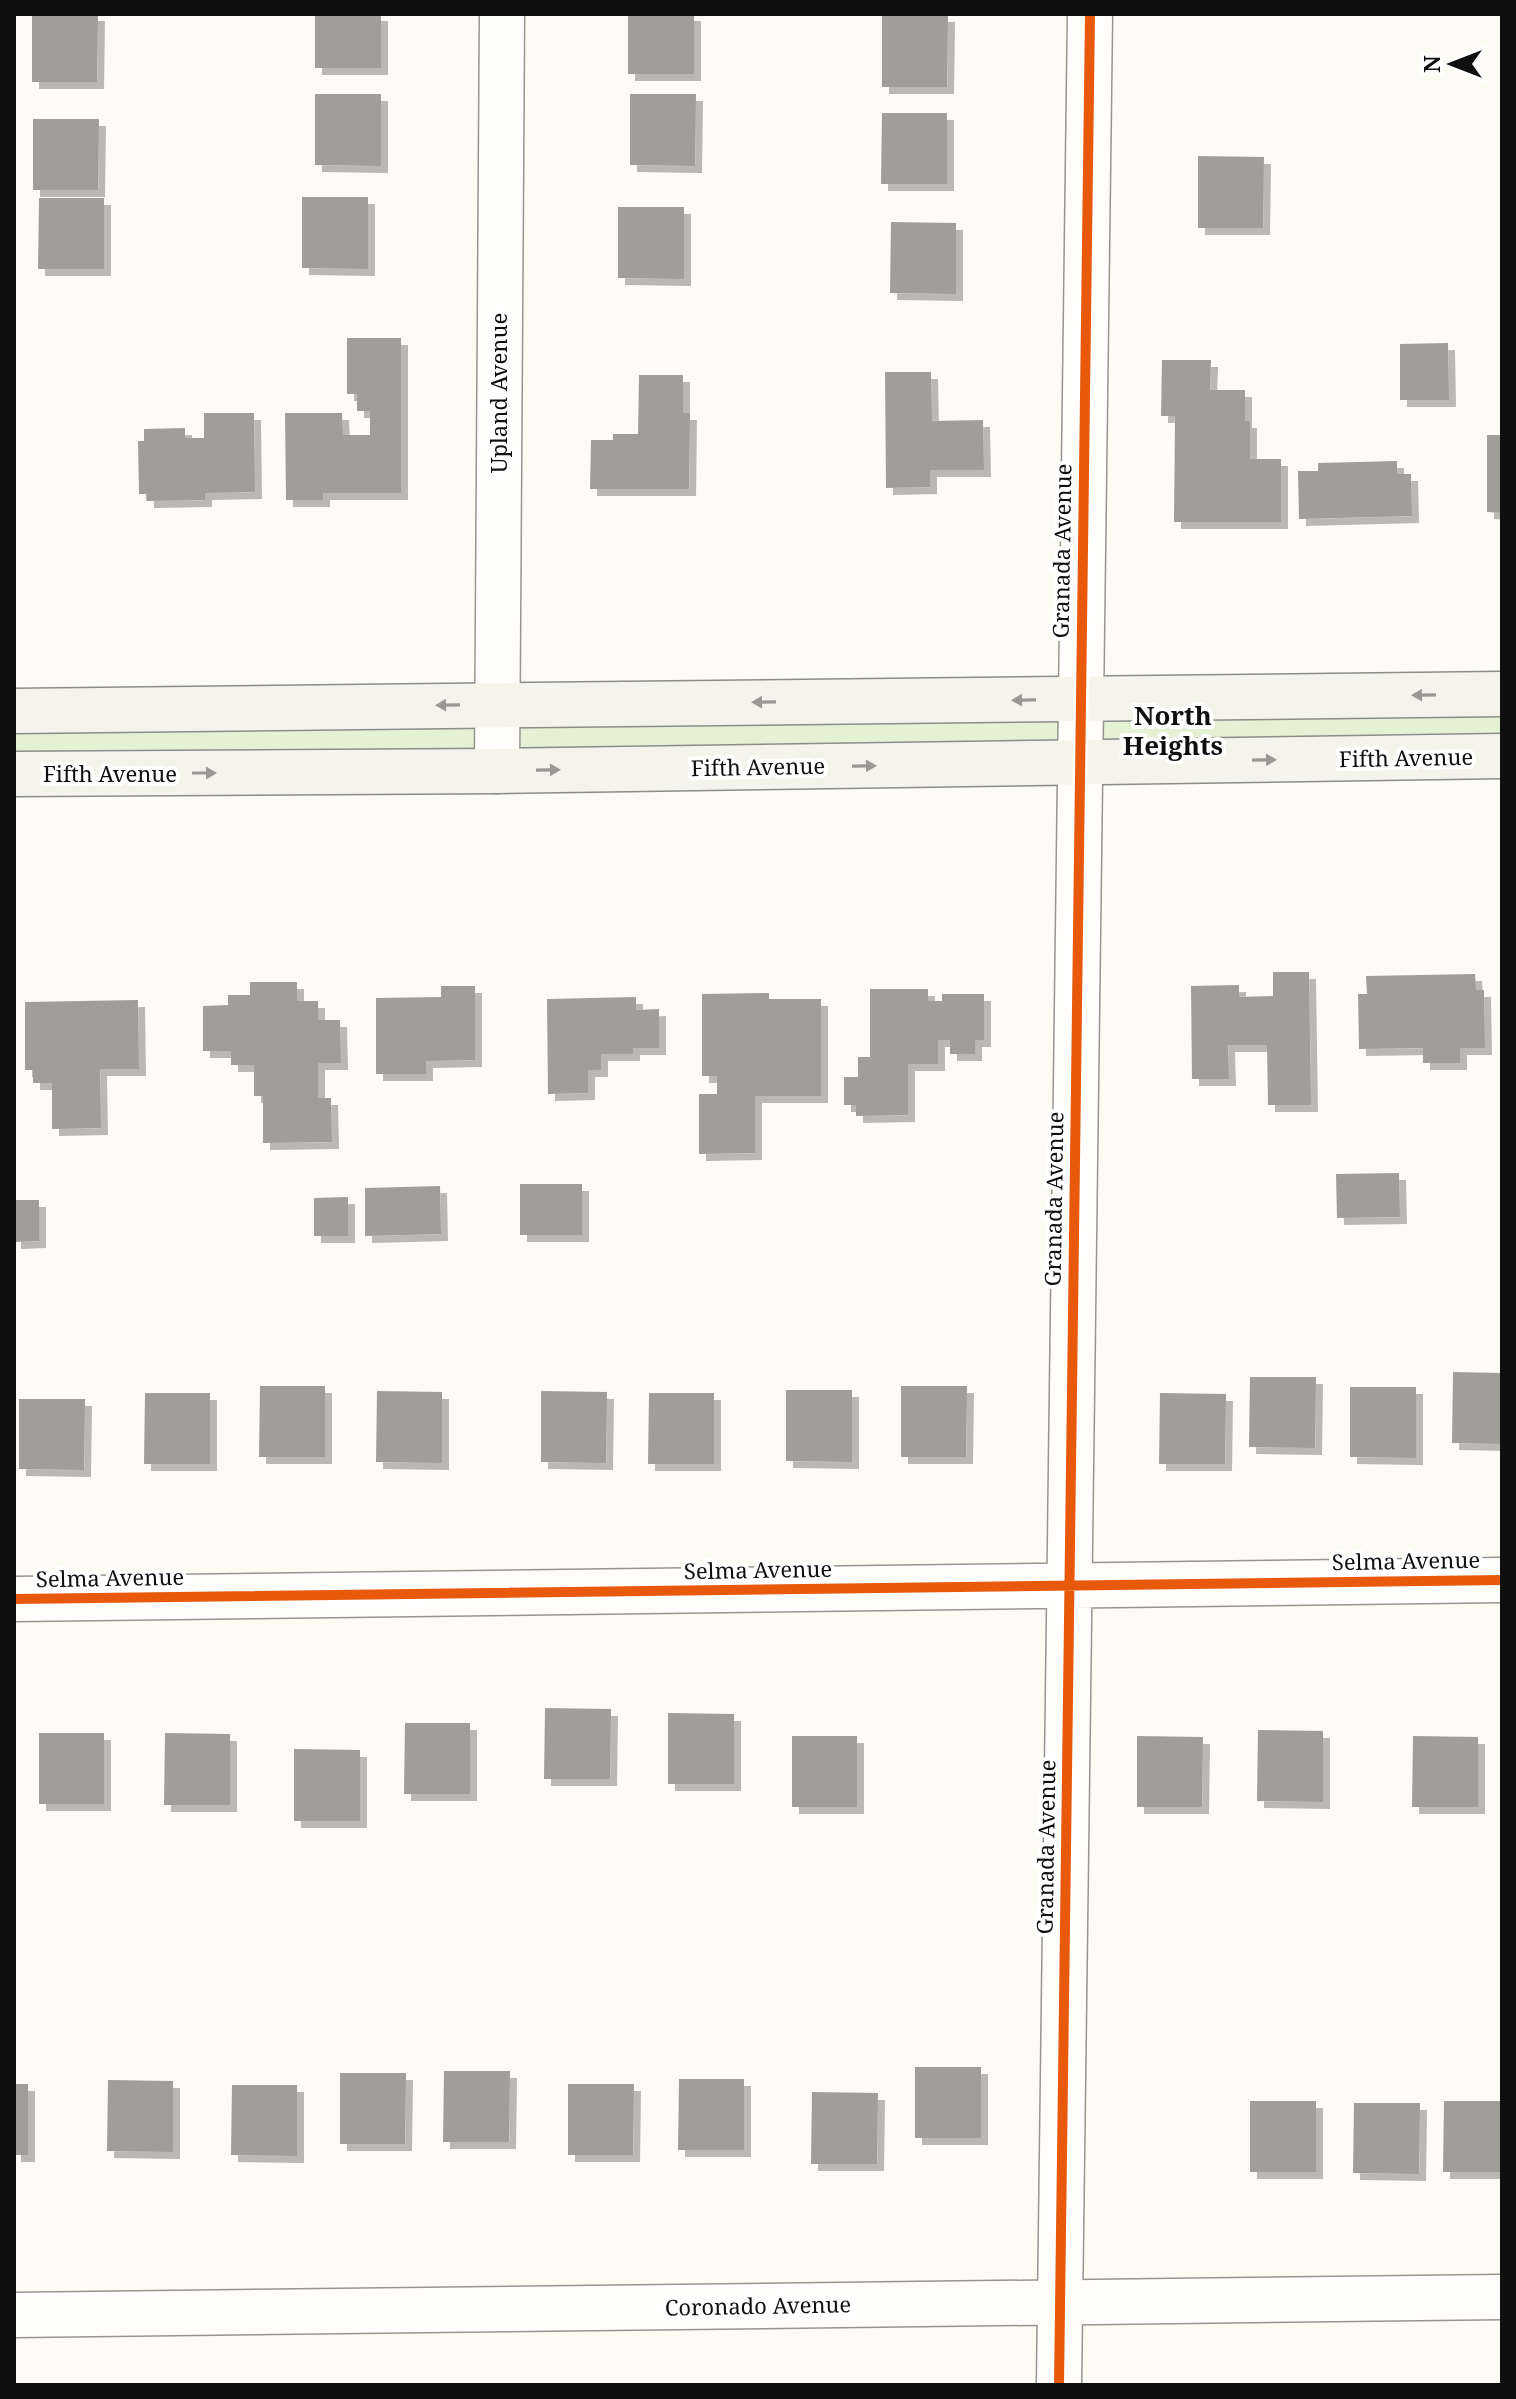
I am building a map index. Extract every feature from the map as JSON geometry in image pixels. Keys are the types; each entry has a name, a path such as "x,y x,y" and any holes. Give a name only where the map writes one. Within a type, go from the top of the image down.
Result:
{"street":[{"name":"Upland Avenue","path":"497,771 502,14"},
{"name":"Granada Avenue","path":"1059,2385 1090,14"},
{"path":"14,711 1502,694"},
{"name":"Fifth Avenue","path":"14,774 497,771 1502,756"},
{"name":"Selma Avenue","path":"14,1599 1502,1580"},
{"name":"Coronado Avenue","path":"14,2315 1502,2297"}],"green space":[{"path":"1502,694 1502,756 14,774 14,711"}],"building":[{"path":"32,14 98,14 97,82 32,82"},
{"path":"315,14 381,14 381,68 315,68"},
{"path":"628,14 694,14 694,74 628,74"},
{"path":"882,15 948,15 947,87 882,87"},
{"path":"315,94 381,94 381,166 315,165"},
{"path":"630,94 696,94 695,166 630,165"},
{"path":"882,113 947,113 947,184 881,184"},
{"path":"33,119 99,119 98,190 33,190"},
{"path":"1198,156 1264,157 1263,228 1198,228"},
{"path":"302,197 368,197 368,269 302,268"},
{"path":"39,198 104,198 104,269 38,269"},
{"path":"618,207 684,207 684,279 618,278"},
{"path":"891,222 956,223 956,294 890,293"},
{"path":"347,338 401,338 401,493 323,493 323,500 286,500 285,413 342,413 343,435 370,435 370,411 357,411 357,394 347,394"},
{"path":"1448,343 1449,400 1400,400 1400,344"},
{"path":"1162,360 1211,360 1210,390 1245,390 1245,421 1250,421 1250,459 1281,459 1281,522 1174,522 1175,416 1161,416"},
{"path":"885,372 931,372 932,421 983,420 984,470 930,470 930,487 886,488"},
{"path":"639,375 683,375 683,413 690,413 689,489 590,489 591,440 613,440 613,434 638,434"},
{"path":"204,413 254,413 255,492 205,493 205,500 147,501 147,494 139,494 138,441 144,441 144,429 185,428 185,438 204,438"},
{"path":"1487,435 1502,435 1502,513 1487,512"},
{"path":"1397,461 1397,474 1411,474 1412,516 1299,519 1298,471 1318,471 1318,463"},
{"path":"1273,972 1309,972 1311,1105 1268,1105 1267,1045 1228,1045 1229,1079 1192,1079 1191,986 1239,985 1239,997 1273,996"},
{"path":"1475,974 1476,990 1484,990 1485,1048 1460,1048 1460,1063 1423,1063 1423,1048 1359,1049 1358,994 1367,994 1366,976"},
{"path":"250,982 297,982 297,1001 318,1001 318,1020 340,1020 341,1063 318,1063 318,1098 331,1098 332,1142 263,1143 263,1096 254,1096 254,1065 231,1065 231,1051 203,1051 203,1006 228,1005 228,995 250,995"},
{"path":"441,986 475,986 475,1060 426,1061 426,1074 376,1074 376,998 441,997"},
{"path":"870,989 928,989 928,1001 942,1001 942,994 984,994 984,1040 975,1040 975,1054 950,1054 950,1040 938,1040 938,1064 908,1064 908,1115 856,1116 856,1105 844,1105 844,1077 858,1077 858,1057 870,1057"},
{"path":"769,993 769,999 821,999 821,1096 755,1096 755,1153 699,1154 699,1094 717,1094 717,1076 702,1076 702,994"},
{"path":"636,997 636,1010 659,1009 659,1048 633,1048 633,1054 601,1054 601,1070 588,1070 588,1093 548,1094 547,999"},
{"path":"138,1000 139,1069 100,1069 101,1128 52,1129 52,1083 33,1083 33,1070 25,1070 25,1002"},
{"path":"1399,1173 1400,1217 1337,1218 1336,1174"},
{"path":"520,1184 582,1184 582,1235 520,1235"},
{"path":"440,1186 441,1234 365,1236 365,1188"},
{"path":"348,1197 348,1236 314,1236 314,1198"},
{"path":"14,1200 39,1200 39,1241 14,1242"},
{"path":"1453,1372 1502,1373 1502,1444 1452,1443"},
{"path":"1250,1377 1316,1377 1315,1448 1249,1447"},
{"path":"260,1386 325,1386 325,1457 259,1457"},
{"path":"901,1386 967,1386 966,1457 901,1457"},
{"path":"1350,1387 1416,1387 1416,1458 1350,1457"},
{"path":"786,1390 852,1390 852,1462 786,1461"},
{"path":"377,1391 442,1392 442,1463 376,1462"},
{"path":"541,1391 607,1392 606,1463 541,1462"},
{"path":"145,1393 210,1393 210,1464 144,1464"},
{"path":"649,1393 714,1393 714,1464 648,1464"},
{"path":"1160,1393 1226,1394 1225,1464 1159,1464"},
{"path":"19,1399 85,1399 84,1470 19,1469"},
{"path":"545,1708 611,1709 610,1779 544,1779"},
{"path":"668,1713 734,1714 734,1784 668,1784"},
{"path":"405,1723 470,1723 470,1794 404,1794"},
{"path":"1258,1730 1323,1731 1323,1802 1257,1801"},
{"path":"39,1733 104,1733 104,1804 39,1804"},
{"path":"165,1733 230,1734 230,1805 164,1805"},
{"path":"792,1736 857,1736 857,1807 792,1807"},
{"path":"1137,1736 1203,1737 1202,1807 1137,1807"},
{"path":"1413,1736 1478,1737 1478,1807 1412,1807"},
{"path":"294,1749 360,1750 360,1821 294,1821"},
{"path":"915,2067 981,2067 981,2138 915,2138"},
{"path":"444,2071 510,2071 509,2142 443,2142"},
{"path":"340,2073 406,2073 405,2144 340,2144"},
{"path":"679,2079 744,2079 744,2150 678,2150"},
{"path":"108,2080 173,2081 173,2152 107,2151"},
{"path":"14,2084 28,2084 28,2155 14,2155"},
{"path":"568,2084 634,2084 633,2155 568,2155"},
{"path":"232,2085 297,2085 297,2156 231,2155"},
{"path":"812,2092 878,2093 877,2164 811,2164"},
{"path":"1250,2101 1316,2101 1316,2172 1250,2172"},
{"path":"1444,2101 1502,2101 1502,2172 1443,2172"},
{"path":"1354,2103 1420,2103 1419,2174 1353,2173"}],"cycle path":[{"path":"1059,2385 1090,14"},
{"path":"14,1599 1502,1580"}],"district":[{"name":"North Heights","path":"1173,731"}]}
